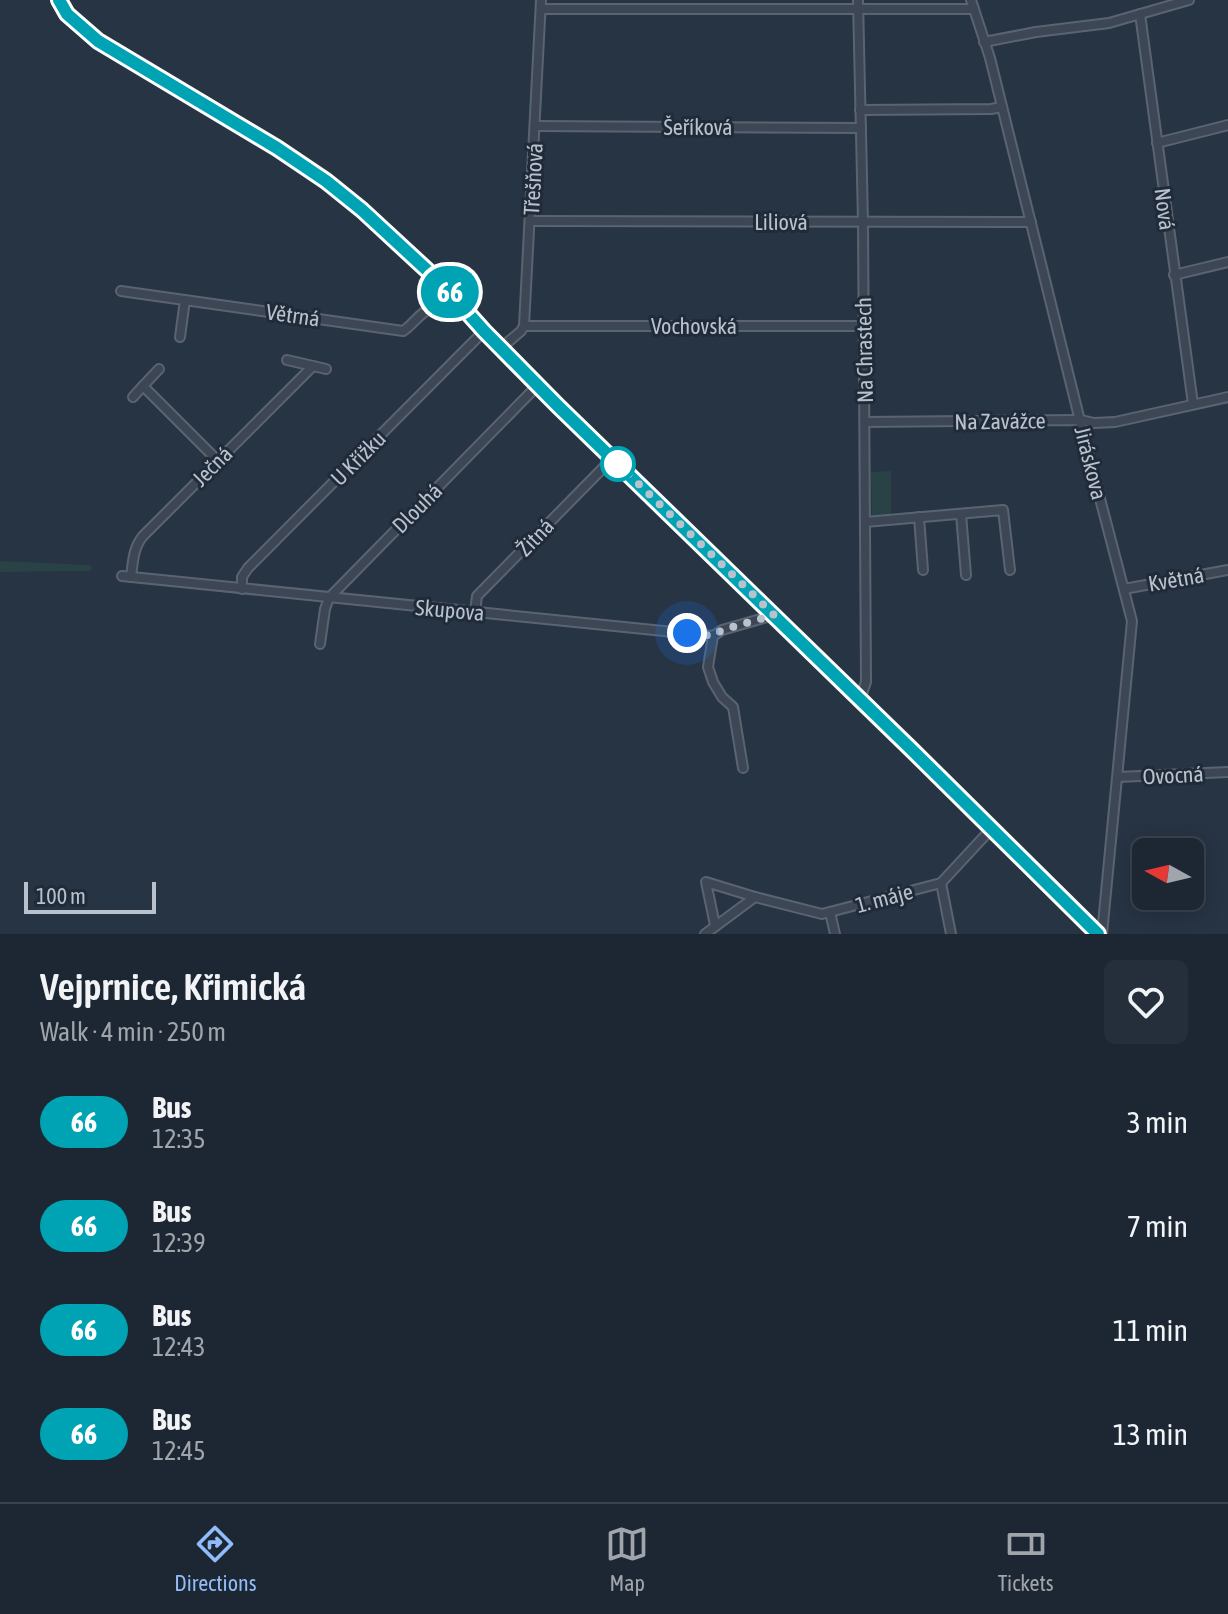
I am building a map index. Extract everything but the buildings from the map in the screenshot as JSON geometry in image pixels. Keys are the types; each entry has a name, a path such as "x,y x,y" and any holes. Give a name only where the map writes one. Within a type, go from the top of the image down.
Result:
{"street":[{"path":"59,0 67,14 98,41 277,148 362,210 442,284 538,385 1100,934"},
{"path":"984,42 1109,23 1189,0"},
{"path":"541,4 972,5"},
{"name":"Třešňová","path":"524,326 541,4"},
{"name":"Na Chrastech","path":"858,4 863,222 866,682 860,699"},
{"name":"Jiráskova","path":"972,5 1002,107 1132,628 1100,934"},
{"name":"Nová","path":"1140,14 1193,404"},
{"path":"860,110 1002,107"},
{"path":"1157,143 1228,125"},
{"name":"Šeříková","path":"536,126 861,128"},
{"name":"Liliová","path":"530,221 1031,222"},
{"path":"1174,275 1228,262"},
{"name":"Větrná","path":"121,291 403,331 427,310 442,306 454,297"},
{"path":"180,337 185,300"},
{"path":"501,348 524,326"},
{"name":"Vochovská","path":"524,326 864,326"},
{"name":"U Křížku","path":"242,589 242,577 248,568 484,331"},
{"path":"287,360 326,369"},
{"name":"Ječná","path":"127,577 140,540 313,366"},
{"path":"133,397 159,369"},
{"name":"Dlouhá","path":"329,598 538,385"},
{"path":"143,386 218,461"},
{"name":"Na Zavážce","path":"865,422 1115,422 1228,397"},
{"name":"Žitná","path":"475,612 477,596 604,467"},
{"path":"865,522 1003,510 1010,570"},
{"path":"961,514 966,575"},
{"path":"919,517 923,570"},
{"name":"Květná","path":"1124,589 1228,570"},
{"name":"Skupova","path":"127,577 713,636 722,630 774,615"},
{"path":"320,644 329,598"},
{"path":"713,636 708,667 722,697 733,707 743,768"},
{"name":"Ovocná","path":"1118,777 1228,772"},
{"name":"1. máje","path":"715,925 706,882 822,914 941,883 992,828"},
{"path":"941,883 951,934"},
{"path":"705,934 755,897"},
{"path":"830,912 835,934"}],"green space":[{"path":"891,471 891,514 872,515 871,472"},
{"path":"0,561 91,565 92,568 91,571 0,572"}],"bus line":[{"name":"66","path":"59,0 67,14 98,41 277,148 362,210 442,284 558,406 1098,934"}],"route":[{"path":"618,464 613,459 774,615 722,630 713,636 687,633"}]}
